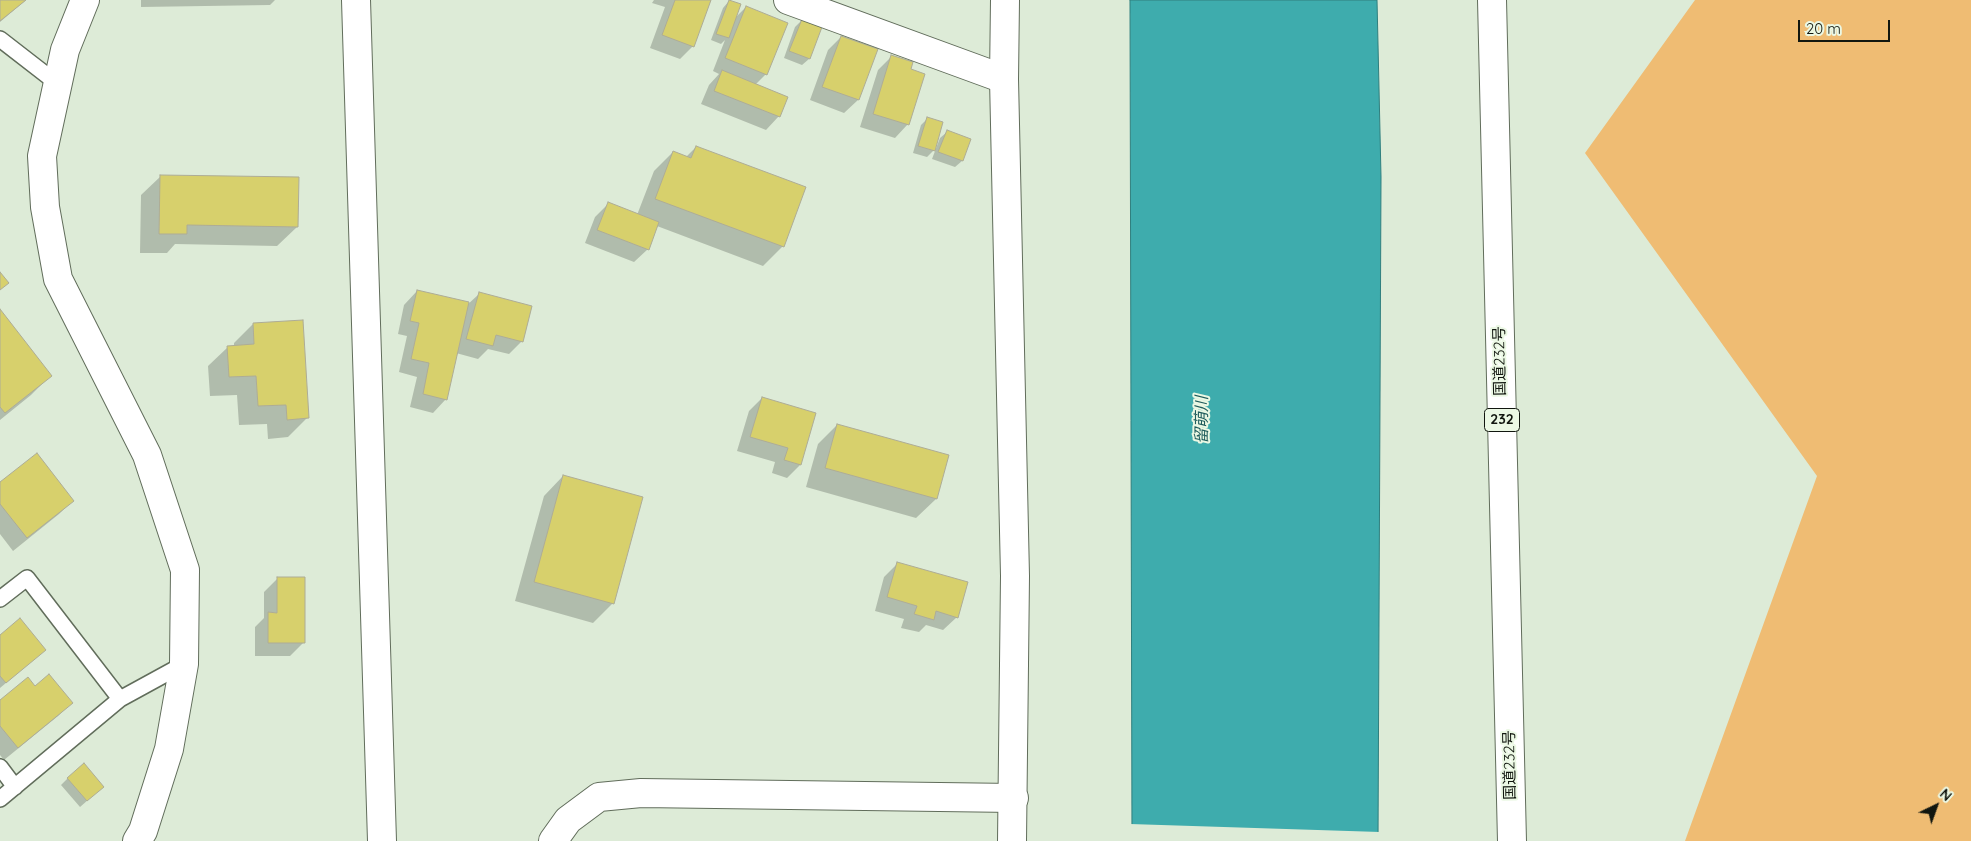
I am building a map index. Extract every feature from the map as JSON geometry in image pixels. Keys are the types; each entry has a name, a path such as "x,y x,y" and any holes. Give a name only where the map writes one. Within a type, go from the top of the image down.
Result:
{"main road":[{"path":"85,0 65,50 42,156 45,207 58,279 147,455 185,570 184,664 170,749 143,831 137,841"},
{"path":"356,0 382,841"},
{"path":"788,0 1004,79"},
{"path":"1005,0 1004,79 1014,576 1014,798 1012,841"},
{"name":"国道232号","path":"1492,0 1512,841"},
{"path":"553,841 568,820 599,797 641,792 1014,798"}],"lane":[{"path":"0,39 58,84"},
{"path":"1,596 27,578 120,699"},
{"path":"0,799 120,699 184,664"},
{"path":"0,767 15,787"}],"shaded area":[{"path":"1695,0 1971,0 1971,841 1685,841 1817,476 1585,153"}],"water":[{"name":"留萌川","path":"1130,0 1377,0 1381,177 1378,841 1132,841"}],"pier":[{"path":"1130,824 1380,832 1380,841 1130,841"}],"building":[{"path":"0,0 26,0 0,21"},
{"path":"675,0 711,0 694,47 662,35"},
{"path":"729,0 741,4 729,38 716,34"},
{"path":"746,6 788,23 767,75 725,58"},
{"path":"802,19 822,27 810,59 789,51"},
{"path":"841,36 878,49 859,100 822,87"},
{"path":"891,55 913,62 911,69 925,74 909,125 873,114"},
{"path":"722,70 788,97 780,117 714,91"},
{"path":"927,117 943,122 935,151 918,146"},
{"path":"947,130 971,139 963,161 938,152"},
{"path":"696,146 806,187 784,247 655,199 673,151 691,158"},
{"path":"160,175 299,177 298,227 187,225 187,234 159,234"},
{"path":"608,202 659,222 649,250 597,230"},
{"path":"0,272 9,283 0,290"},
{"path":"417,290 469,302 447,400 423,394 429,363 411,359 419,323 410,321"},
{"path":"479,292 532,306 523,342 496,335 493,346 466,339"},
{"path":"0,309 52,376 5,413 0,407"},
{"path":"303,320 309,418 287,420 286,405 258,406 256,376 229,377 227,346 254,344 253,323"},
{"path":"762,397 816,413 801,465 784,460 788,448 750,437"},
{"path":"837,424 949,455 937,499 825,468"},
{"path":"37,453 74,501 27,538 0,504 0,482"},
{"path":"563,475 643,497 614,604 534,582"},
{"path":"897,562 968,582 958,618 936,611 934,620 914,614 917,606 887,597"},
{"path":"277,577 305,577 305,643 268,643 268,612 277,613"},
{"path":"20,618 46,650 6,683 0,676 0,635"},
{"path":"49,674 73,703 18,748 0,726 0,700 28,677 35,686"},
{"path":"84,763 104,787 87,801 67,778"}]}
